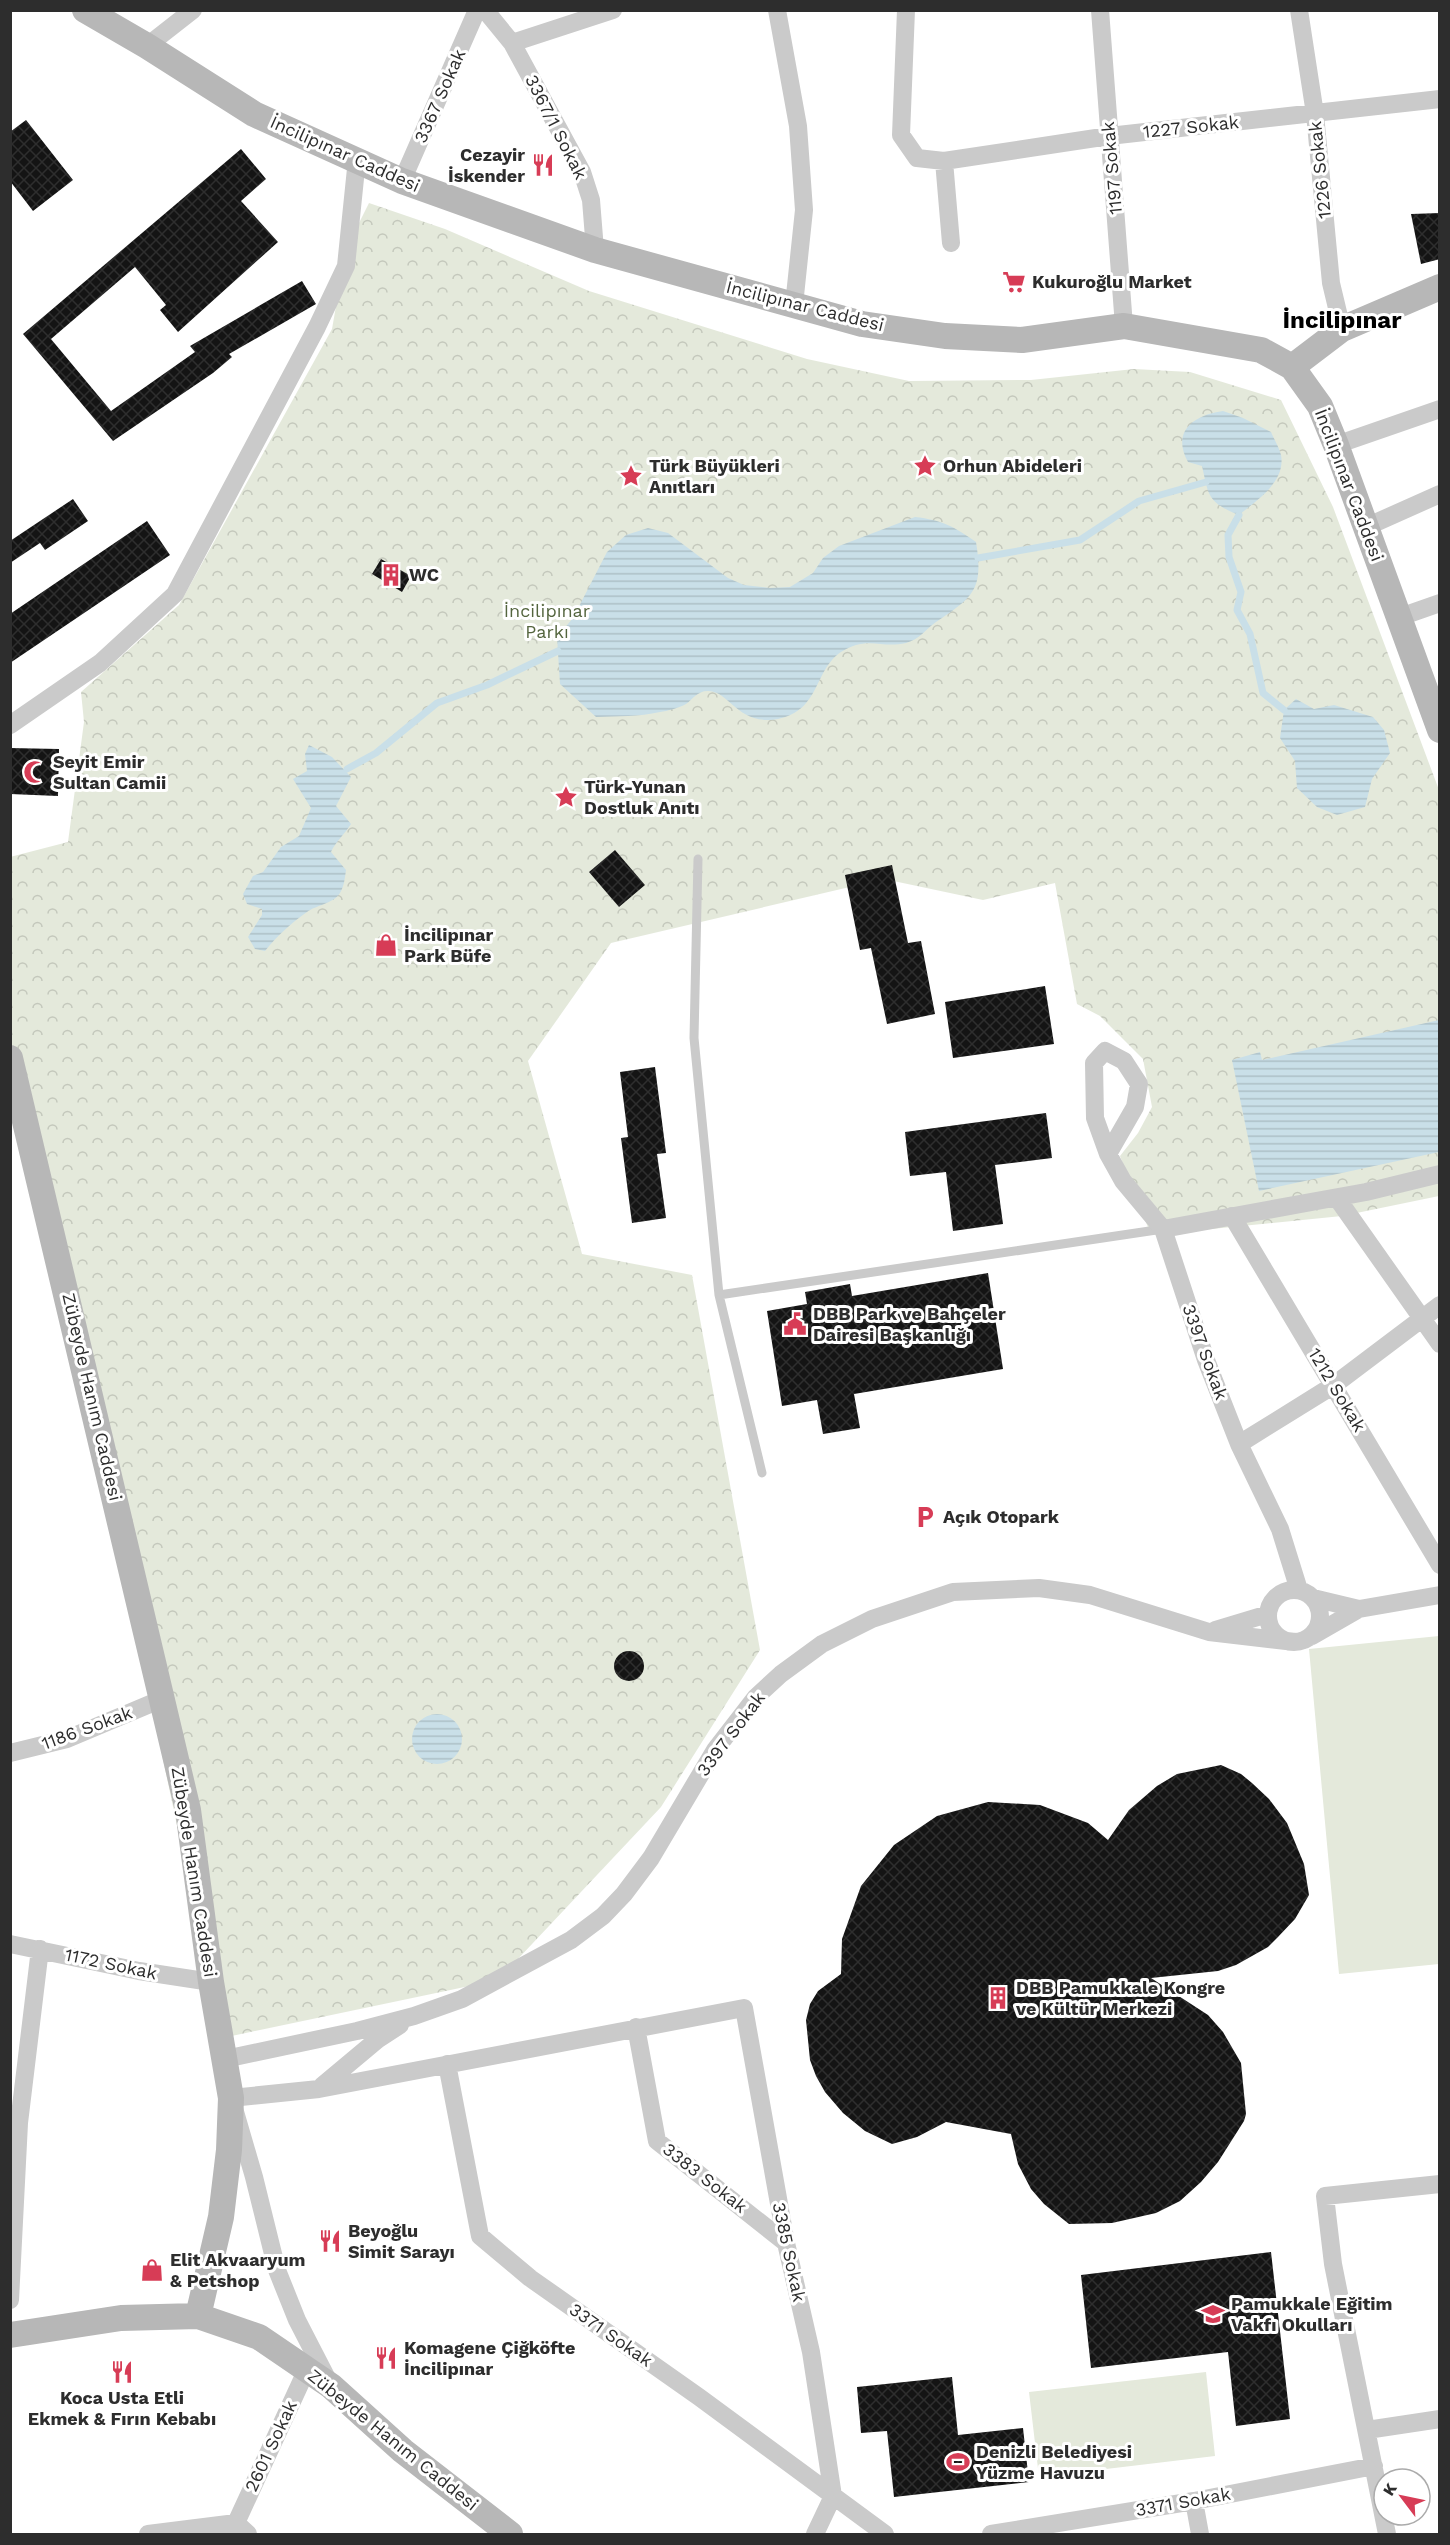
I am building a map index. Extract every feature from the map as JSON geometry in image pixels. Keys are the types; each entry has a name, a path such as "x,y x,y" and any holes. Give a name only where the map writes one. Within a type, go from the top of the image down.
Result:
{"main road":[{"name":"İncilipınar Caddesi","path":"85,10 147,46 254,114 402,181 595,250 862,324 945,336 1022,340 1125,326 1261,350 1292,367 1320,406 1400,617 1431,684 1440,730"},
{"path":"1292,367 1342,329 1440,287"},
{"name":"Zübeyde Hanım Caddesi","path":"12,1072 188,1810 211,1982 231,2098 229,2151 221,2217 198,2316 260,2337 307,2368 331,2385 403,2451 510,2535"},
{"path":"10,2335 121,2318 198,2316"}],"street":[{"path":"147,46 193,10"},
{"name":"3367 Sokak","path":"402,181 477,10"},
{"name":"3367/1 Sokak","path":"485,10 512,43 582,172 591,200 595,250"},
{"path":"512,43 614,10"},
{"path":"777,10 798,126 804,210 794,305"},
{"name":"1227 Sokak","path":"906,10 901,135 917,158 944,161 1109,136 1440,99"},
{"name":"1197 Sokak","path":"1100,10 1125,326"},
{"name":"1226 Sokak","path":"1299,10 1315,114 1331,283 1342,329"},
{"path":"10,724 100,663 175,594 317,327 346,266 357,159"},
{"path":"944,161 951,243"},
{"path":"1336,445 1440,409"},
{"path":"1366,526 1440,494"},
{"path":"1400,617 1440,603"},
{"name":"3397 Sokak","path":"414,2016 462,1999 548,1955 603,1916 624,1894 651,1858 715,1750 756,1697 781,1674 842,1633 872,1619 953,1592 1039,1588 1090,1595 1209,1632 1303,1639 1320,1622 1318,1605 1306,1594 1280,1530 1239,1444 1206,1360 1163,1229 1123,1181 1108,1154 1095,1118 1094,1062 1105,1051 1124,1061 1138,1084 1135,1107 1108,1154"},
{"path":"1163,1229 1336,1198 1440,1174"},
{"path":"1336,1198 1440,1344"},
{"name":"1212 Sokak","path":"1232,1216 1440,1565"},
{"path":"1239,1444 1334,1385 1440,1305"},
{"path":"1290,1558 1269,1610 1273,1631 1287,1641 1303,1639 1359,1609 1440,1594"},
{"path":"1209,1632 1269,1610 1282,1593 1306,1594 1359,1609"},
{"name":"1186 Sokak","path":"10,1754 67,1739 162,1699"},
{"name":"1172 Sokak","path":"10,1944 139,1971 211,1982"},
{"path":"10,2300 15,2122 40,1949"},
{"name":"3385 Sokak","path":"636,2027 744,2008 786,2243 811,2352 833,2496"},
{"path":"225,2059 357,2031 414,2016"},
{"path":"319,2089 377,2040 414,2016"},
{"path":"331,2385 297,2320 277,2270 254,2177 231,2098 319,2089 636,2027"},
{"name":"3383 Sokak","path":"636,2027 657,2141 786,2243"},
{"name":"3371 Sokak","path":"447,2064 480,2236 530,2278 699,2397 885,2535"},
{"path":"1387,2535 1333,2264 1325,2196 1440,2184"},
{"name":"2601 Sokak","path":"148,2535 242,2529 307,2368"},
{"path":"1367,2430 1440,2419"},
{"name":"3371 Sokak","path":"991,2535 1194,2501 1374,2466"},
{"path":"814,2535 833,2496"},
{"path":"1194,2501 1200,2535"}],"lane":[{"path":"698,859 694,1038 719,1295 762,1473"},
{"path":"719,1295 1163,1229"}],"green space":[{"name":"İncilipınar Parkı","path":"369,203 445,229 589,291 807,359 909,381 1031,380 1134,369 1190,372 1281,400 1333,507 1439,790 1439,1196 1342,1216 1151,1235 1120,1156 1138,1133 1152,1107 1143,1059 1100,1016 1077,1004 1055,883 983,900 884,879 611,943 528,1061 582,1254 692,1275 760,1650 661,1807 498,1980 222,2038 11,1041 10,857 68,842 84,722 81,692 179,605 332,329 346,249"},
{"path":"1439,1636 1439,1964 1339,1974 1309,1649"},
{"path":"1206,2372 1215,2456 1039,2477 1029,2392"}],"water":[{"path":"1223,411 1271,432 1281,455 1279,474 1275,482 1262,497 1239,515 1215,502 1208,491 1202,466 1188,462 1183,451 1182,442 1188,426 1203,416"},
{"path":"915,517 948,525 976,542 978,571 973,591 959,606 911,641 897,644 859,644 841,652 825,669 809,699 792,714 778,719 753,718 716,693 705,691 686,704 666,711 636,716 596,717 560,684 557,637 573,618 607,552 626,535 648,528 668,533 728,578 744,585 770,588 790,587 813,573 823,558 839,546"},
{"path":"1296,699 1314,709 1334,705 1373,717 1384,730 1390,753 1372,779 1365,807 1337,815 1317,807 1297,788 1295,761 1280,738 1284,710"},
{"path":"309,745 332,757 351,777 336,806 351,824 331,852 346,870 343,885 337,897 311,910 289,926 265,951 255,949 248,937 262,915 262,909 247,904 243,894 253,876 263,872 281,847 299,836 311,808 293,779 307,771 305,754"},
{"path":"1439,1020 1439,1152 1259,1191 1232,1060 1260,1052 1262,1060"},
{"path":"437,1714 451,1718 458,1725 462,1739 458,1753 451,1760 437,1764 423,1760 416,1753 412,1739 416,1725 423,1718"}],"building":[{"path":"26,120 73,180 33,211 10,181 10,132"},
{"path":"241,149 266,179 241,201 278,242 178,332 160,310 166,305 135,267 51,339 111,411 195,352 190,346 302,281 316,304 229,354 232,357 213,373 113,441 23,334"},
{"path":"1440,213 1440,259 1421,264 1411,214"},
{"path":"73,499 88,521 45,550 40,543 10,563 10,541"},
{"path":"147,521 170,555 10,663 10,614"},
{"name":"WC","path":"381,559 411,576 402,592 372,574"},
{"name":"Seyit Emir Sultan Camii","path":"10,748 59,749 58,796 10,794"},
{"path":"615,850 645,885 619,907 589,872"},
{"path":"892,865 908,943 921,941 935,1014 887,1024 871,948 860,950 845,875"},
{"path":"1045,986 1054,1044 953,1058 945,1002"},
{"path":"655,1067 666,1153 657,1154 666,1218 632,1223 621,1138 628,1137 620,1072"},
{"path":"1046,1113 1052,1158 995,1165 1003,1224 953,1231 946,1172 910,1176 905,1132"},
{"path":"988,1273 1003,1369 854,1394 860,1428 823,1434 817,1400 782,1406 767,1311 807,1304 805,1292 850,1284 852,1296"},
{"path":"629,1651 640,1655 644,1666 640,1677 629,1681 618,1677 614,1666 618,1655"},
{"name":"DBB Pamukkale Kongre ve Kültür Merkezi","path":"1221,1765 1241,1774 1252,1783 1269,1799 1287,1823 1304,1864 1309,1895 1295,1919 1268,1947 1236,1965 1218,1971 1151,1978 1208,2015 1223,2032 1241,2063 1246,2114 1244,2121 1218,2162 1201,2182 1180,2201 1156,2213 1112,2223 1069,2224 1044,2204 1031,2189 1018,2164 1011,2134 946,2122 917,2137 892,2144 865,2131 843,2113 825,2092 816,2076 810,2060 806,2020 810,2004 818,1991 841,1974 842,1939 861,1886 894,1845 937,1816 988,1802 1040,1805 1088,1823 1108,1840 1129,1810 1157,1786 1177,1774"},
{"path":"1271,2252 1290,2419 1236,2426 1228,2352 1091,2368 1081,2275"},
{"path":"952,2377 958,2435 1023,2428 1029,2482 894,2497 887,2431 861,2433 857,2387"}],"waterway":[{"path":"978,558 1080,540 1139,501 1206,482"},
{"path":"1239,515 1228,535 1229,557 1241,592 1237,610 1250,634 1263,693 1284,710"},
{"path":"347,769 376,753 437,703 487,685 558,651"}],"place":[{"name":"Cezayir İskender","path":"543,165"},
{"name":"Kukuroğlu Market","path":"1014,282"},
{"name":"Orhun Abideleri","path":"925,466"},
{"name":"Türk Büyükleri Anıtları","path":"631,476"},
{"name":"WC","path":"391,575"},
{"name":"Seyit Emir Sultan Camii","path":"35,772"},
{"name":"Türk-Yunan Dostluk Anıtı","path":"566,797"},
{"name":"İncilipınar Park Büfe","path":"386,945"},
{"name":"DBB Park ve Bahçeler Dairesi Başkanlığı","path":"795,1324"},
{"name":"Açık Otopark","path":"925,1517"},
{"name":"DBB Pamukkale Kongre ve Kültür Merkezi","path":"998,1998"},
{"name":"Beyoğlu Simit Sarayı","path":"330,2241"},
{"name":"Elit Akvaaryum & Petshop","path":"152,2270"},
{"name":"Pamukkale Eğitim Vakfı Okulları","path":"1213,2314"},
{"name":"Komagene Çiğköfte İncilipınar","path":"386,2358"},
{"name":"Koca Usta Etli Ekmek & Fırın Kebabı","path":"122,2372"},
{"name":"Denizli Belediyesi Yüzme Havuzu","path":"958,2462"}],"district":[{"name":"İncilipınar","path":"1342,320"}]}
